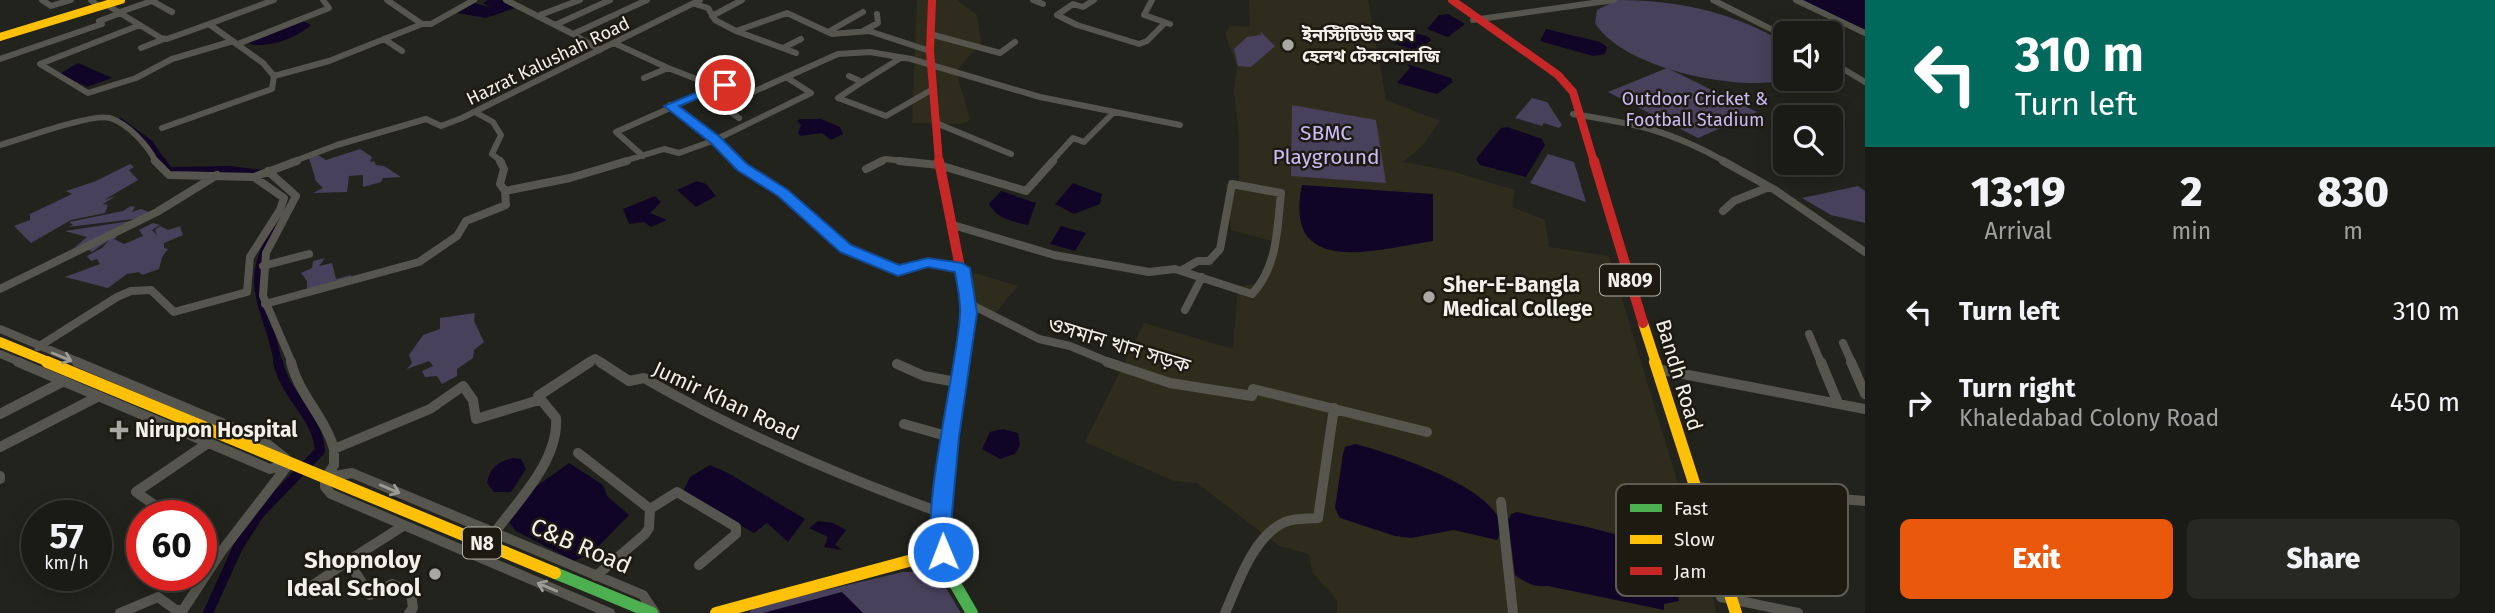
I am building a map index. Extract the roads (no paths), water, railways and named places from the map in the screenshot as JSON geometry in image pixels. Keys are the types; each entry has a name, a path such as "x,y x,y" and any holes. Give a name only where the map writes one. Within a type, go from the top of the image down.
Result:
{"main road":[{"path":"0,36 102,2 121,0"},
{"path":"932,0 930,51 939,165 968,303 956,382 942,513 943,552 947,571 972,613"},
{"name":"Bandh Road","path":"1450,0 1558,80 1577,114 1690,484"},
{"name":"Bandh Road","path":"1628,285 1694,484"},
{"name":"N8","path":"0,342 292,464"},
{"name":"C&B Road","path":"292,464 654,613"},
{"path":"716,613 943,552"},
{"name":"Bandh Road","path":"1726,598 1726,613"},
{"name":"Bandh Road","path":"1726,598 1736,613"}],"street":[{"path":"43,0 51,6 71,0"},
{"path":"248,0 257,6"},
{"path":"141,48 274,0"},
{"path":"140,25 40,64 88,93 136,78 172,59 235,43 329,8 323,0"},
{"path":"387,0 422,24"},
{"path":"274,76 329,61 422,24 431,24 474,0"},
{"path":"509,1 520,0"},
{"path":"540,15 580,0"},
{"path":"555,25 610,0"},
{"path":"573,34 646,0"},
{"path":"712,16 742,0"},
{"path":"1033,0 1043,4"},
{"path":"1094,0 1083,7 1073,4 1057,15 1077,25 1139,44 1147,41 1168,23 1144,15 1149,10 1151,0"},
{"path":"1475,19 1614,0"},
{"path":"1713,0 1773,30"},
{"path":"1796,0 1865,33"},
{"path":"0,59 102,24 99,21 153,1 172,12"},
{"path":"509,1 540,15 600,50"},
{"path":"102,2 164,38"},
{"path":"697,2 708,8 712,16 736,31 796,53"},
{"name":"Hazrat Kalushah Road","path":"268,171 337,145 426,118 444,125 697,2"},
{"path":"828,32 863,12"},
{"path":"736,31 786,13 828,32 849,34 863,31 878,23 877,14"},
{"path":"162,128 272,89 274,76 263,63 209,24"},
{"path":"863,31 930,51"},
{"path":"930,34 1000,53 1014,42"},
{"path":"384,39 402,51"},
{"path":"783,48 801,39"},
{"path":"614,43 629,54 654,58 668,68 717,87"},
{"path":"739,118 720,106 846,52 931,64 1006,88 1114,112 1153,116 1180,125"},
{"path":"899,59 838,98 886,116 933,89"},
{"path":"644,79 668,68"},
{"path":"1843,69 1865,82"},
{"path":"849,76 862,82"},
{"path":"505,191 570,178 664,149 674,154 715,140 811,93 786,77"},
{"path":"643,156 617,132 717,87 725,85 744,94"},
{"path":"670,106 715,140 742,167 773,185 854,253 898,271 928,262 962,268"},
{"path":"265,304 419,262 457,236 466,220 506,205 505,191 500,186 499,177 504,169 503,163 492,154 501,135 493,122 475,112"},
{"path":"866,169 885,159 939,165 1026,191 1074,138 1084,142 1114,112"},
{"path":"1577,114 1670,133 1769,187 1865,251"},
{"path":"0,145 85,120 110,118 146,143 159,168 169,175 254,177 268,171 296,196 270,244 263,266 262,296 289,351 296,382 329,431 334,449 334,465 326,478"},
{"path":"936,123 1011,154"},
{"path":"0,289 56,259 157,212 217,175"},
{"path":"38,347 131,291 151,290 174,312 247,292 250,257 285,201 275,189 254,177"},
{"path":"953,225 1054,256 1149,272 1182,270 1252,294 1261,286 1275,253 1281,192 1232,184 1220,248 1209,261 1198,261 1182,270"},
{"path":"1723,211 1734,201 1769,187"},
{"path":"263,266 309,254"},
{"path":"1185,310 1202,277"},
{"name":"ওসমান খান সড়ক","path":"968,303 1039,339 1070,346 1122,368 1170,383 1252,396 1253,389 1334,408"},
{"path":"0,330 262,440 275,447 292,464"},
{"path":"1810,334 1838,403"},
{"path":"1843,343 1865,394"},
{"path":"0,354 270,470 292,464"},
{"name":"Jumir Khan Road","path":"539,400 540,394 591,359 599,359 629,381 644,378 750,435 887,494 942,513"},
{"path":"897,364 925,376 956,382"},
{"path":"1657,369 1865,409"},
{"path":"0,414 64,381"},
{"path":"334,449 430,409 464,386 472,400 477,419 539,400 555,414 557,422 553,439 537,473 495,532"},
{"path":"0,447 99,396"},
{"path":"1225,613 1251,559 1276,527 1284,522 1318,518 1334,408 1427,432"},
{"path":"904,424 950,437"},
{"path":"147,500 136,492 208,443"},
{"path":"578,453 650,509"},
{"path":"120,613 158,597 176,610 182,611 220,552 292,464"},
{"name":"C&B Road","path":"610,613 331,495 324,487 326,478 340,473 352,473 643,595 654,613"},
{"path":"650,509 677,492 736,527 736,534 699,565"},
{"path":"1501,502 1513,613"},
{"path":"596,576 645,534 649,528 650,509"},
{"path":"313,585 403,526"},
{"path":"348,561 370,595 392,584 411,593 413,608 410,613"},
{"path":"1726,598 1799,613"}],"waterway":[{"path":"120,121 150,143 163,162"},
{"path":"162,161 169,171 230,170 262,174"},
{"path":"274,230 264,251 258,283 278,363"},
{"path":"208,613 238,547 259,514 320,451 314,427 287,385 278,362"}],"place":[{"name":"ইনস্টিটিউট অব হেলথ টেকনোলজি","path":"1288,45"},
{"name":"Sher-E-Bangla Medical College","path":"1429,297"},
{"name":"Nirupon Hospital","path":"119,430"},
{"name":"Shopnoloy Ideal School","path":"435,574"}],"park label":[{"name":"Outdoor Cricket & Football Stadium","path":"1695,109"},
{"name":"SBMC Playground","path":"1326,145"}]}
